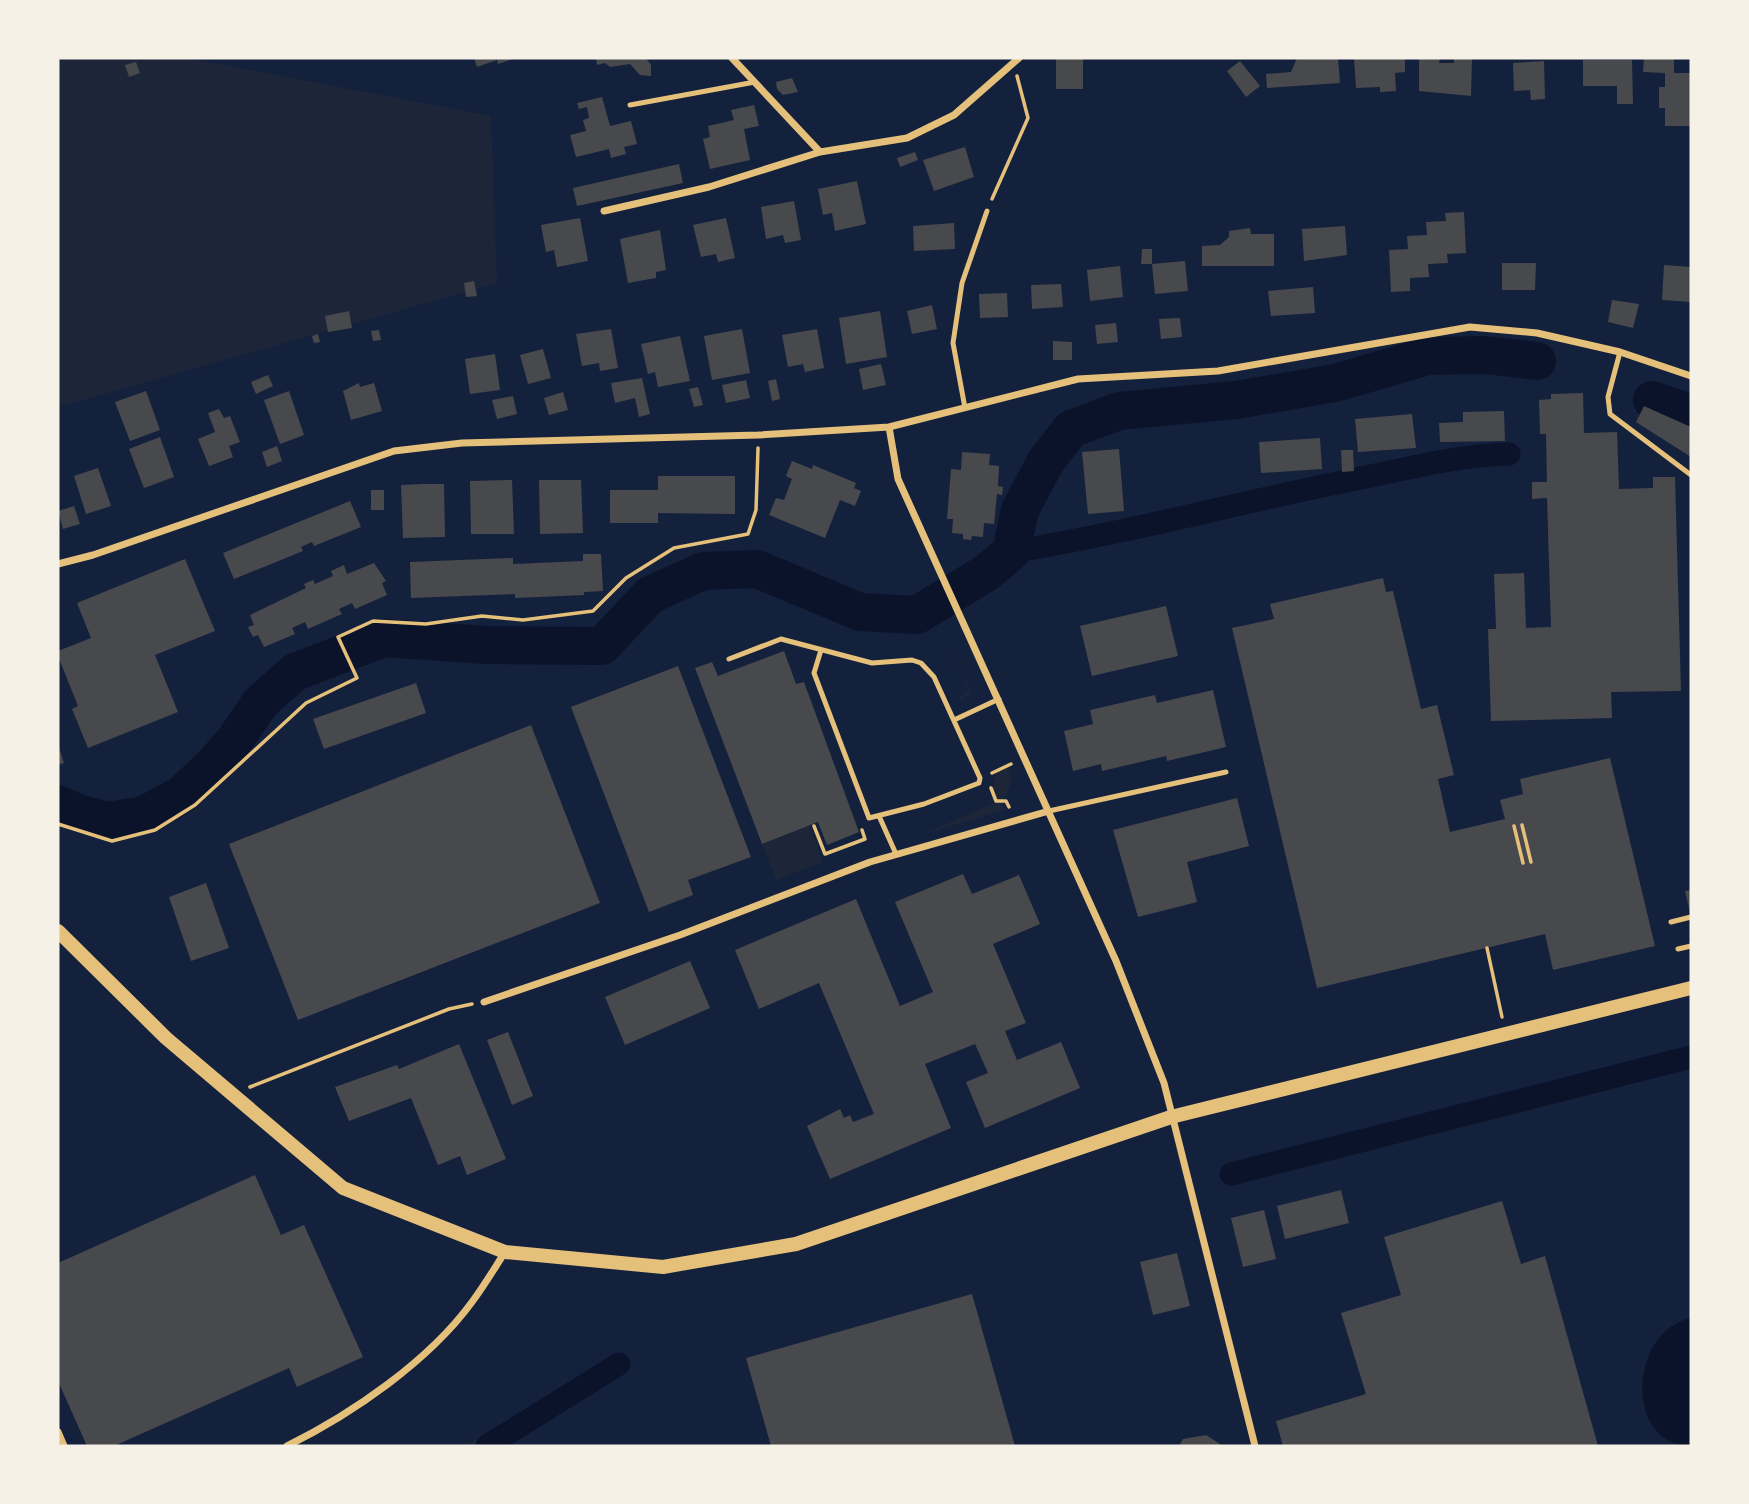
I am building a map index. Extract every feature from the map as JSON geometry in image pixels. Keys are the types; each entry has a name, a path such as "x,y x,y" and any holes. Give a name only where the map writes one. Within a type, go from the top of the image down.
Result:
{"main road":[{"path":"58,931 166,1038 343,1188 505,1252 663,1267 796,1244 1171,1117 1691,988"}],"street":[{"path":"732,58 820,152"},
{"path":"604,211 709,187 820,152 907,138 954,115 1016,61"},
{"path":"58,564 93,555 394,451 462,443 758,435 889,427 1078,379 1218,371 1470,327 1537,332 1691,376"},
{"path":"889,427 898,479 1116,961 1164,1083 1255,1446"},
{"path":"484,1002 680,935 896,854 1049,811"},
{"path":"287,1446 329,1426 425,1353 471,1304 505,1252"},
{"path":"58,1432 64,1446"}],"lane":[{"path":"630,105 755,82"},
{"path":"965,409 953,343 962,283 987,211"},
{"path":"1619,355 1608,397 1610,414 1691,475"},
{"path":"729,659 780,639 872,663 912,660 921,663 934,677 979,781 924,804 869,818 814,673 821,650"},
{"path":"954,720 999,699"},
{"path":"1049,811 1226,772"},
{"path":"879,816 896,854"},
{"path":"1671,922 1691,917"},
{"path":"1678,949 1691,946"}],"path":[{"path":"987,211 1028,118 1016,61"},
{"path":"58,824 112,841 155,830 195,805 306,703 357,678 338,637 373,621 426,624 482,617 523,620 593,611 626,578 674,548 748,534 756,510 758,435"},
{"path":"979,781 1025,757"},
{"path":"979,781 992,789 996,801 1006,801"},
{"path":"814,826 825,853 865,839 859,822 869,818"},
{"path":"1522,825 1531,862"},
{"path":"1514,826 1523,863"},
{"path":"1486,948 1499,1003"},
{"path":"234,1095 254,1084 449,1009 484,1002"}],"shaded area":[{"path":"58,58 187,58 491,116 497,283 58,407"},
{"path":"944,638 972,693 960,700 958,697 969,691"},
{"path":"1008,766 1010,787 1004,799 997,800 993,790 996,772"},
{"path":"998,801 1004,802 1004,810 922,835"},
{"path":"809,826 823,862 776,880 762,844"},
{"path":"1691,1318 1691,1446 1669,1441 1654,1428 1645,1409 1642,1387 1646,1364 1655,1343 1670,1327"},
{"path":"618,1354 633,1362 509,1446 465,1446"}],"building":[{"path":"474,58 516,58 498,64 497,60 477,67"},
{"path":"596,58 646,58 651,65 651,76 640,75 630,64 610,67 605,63 597,65"},
{"path":"1056,58 1083,58 1083,89 1056,89"},
{"path":"1297,58 1338,58 1340,83 1267,88 1266,74 1291,72"},
{"path":"1354,58 1405,58 1405,72 1395,73 1396,91 1380,92 1380,87 1356,88"},
{"path":"1419,58 1440,59 1439,63 1454,63 1454,58 1472,59 1471,96 1419,91"},
{"path":"1644,58 1674,58 1674,73 1691,73 1691,126 1665,126 1665,108 1659,108 1659,87 1665,87 1665,73 1643,72"},
{"path":"1583,60 1632,60 1633,104 1617,104 1617,86 1583,86"},
{"path":"1240,61 1260,86 1246,97 1227,71"},
{"path":"1544,61 1545,99 1531,100 1530,90 1514,91 1513,63"},
{"path":"136,62 140,73 129,77 125,65"},
{"path":"792,78 798,92 783,95 777,89 776,82"},
{"path":"602,97 610,126 631,121 637,144 624,147 626,154 611,158 609,149 576,157 570,135 586,131 583,120 589,118 587,107 579,109 577,103"},
{"path":"754,105 759,126 744,129 750,160 710,169 703,139 710,137 708,126 734,120 731,110"},
{"path":"965,147 974,177 934,191 923,160"},
{"path":"915,152 918,160 900,167 897,158"},
{"path":"679,164 683,183 577,206 573,188"},
{"path":"857,181 866,224 835,231 832,213 823,215 818,189"},
{"path":"794,201 801,240 785,243 783,235 766,239 761,207"},
{"path":"1464,212 1466,253 1447,254 1448,263 1428,264 1429,277 1410,278 1410,291 1391,292 1389,250 1408,249 1407,236 1427,235 1426,222 1446,221 1445,213"},
{"path":"580,218 588,261 557,267 554,250 546,252 541,225"},
{"path":"726,218 735,258 718,262 716,254 701,257 693,225"},
{"path":"954,223 955,249 914,251 913,226"},
{"path":"1345,226 1347,255 1304,261 1302,229"},
{"path":"1250,228 1251,234 1274,234 1274,266 1202,266 1202,246 1220,245 1229,237 1229,231"},
{"path":"660,230 666,270 656,272 656,278 628,283 620,239"},
{"path":"1142,249 1152,249 1152,264 1141,264"},
{"path":"1185,261 1188,291 1155,294 1152,264"},
{"path":"1502,263 1536,263 1535,290 1502,290"},
{"path":"1664,265 1691,267 1691,302 1662,300"},
{"path":"1120,266 1123,297 1090,301 1087,270"},
{"path":"474,281 477,296 466,297 464,283"},
{"path":"1061,284 1063,307 1032,309 1031,285"},
{"path":"1313,287 1315,313 1271,316 1268,291"},
{"path":"1007,293 1008,317 980,318 979,294"},
{"path":"1612,300 1639,304 1633,328 1608,322"},
{"path":"932,305 937,329 912,334 907,311"},
{"path":"349,311 352,328 328,332 325,316"},
{"path":"880,311 887,357 846,364 839,318"},
{"path":"1180,318 1182,337 1161,339 1159,319"},
{"path":"1116,323 1118,342 1097,344 1095,325"},
{"path":"611,329 618,368 600,371 599,363 582,366 576,334"},
{"path":"742,329 750,373 712,380 704,336"},
{"path":"817,329 824,368 805,372 803,364 788,367 782,335"},
{"path":"379,330 381,340 373,341 371,331"},
{"path":"318,334 320,342 314,343 312,336"},
{"path":"680,336 690,381 658,387 655,372 648,374 641,344"},
{"path":"1053,341 1072,342 1072,360 1053,360"},
{"path":"543,349 551,378 528,384 520,355"},
{"path":"495,354 500,390 470,394 465,359"},
{"path":"881,364 886,385 863,390 859,369"},
{"path":"268,375 273,386 256,394 251,382"},
{"path":"642,378 650,414 639,417 635,398 615,403 611,383"},
{"path":"776,379 780,399 772,401 768,381"},
{"path":"746,380 750,398 726,403 722,385"},
{"path":"359,383 360,387 374,383 382,411 351,420 343,391"},
{"path":"698,387 703,405 694,407 689,389"},
{"path":"146,391 160,430 130,441 115,402"},
{"path":"289,391 304,435 280,444 264,400"},
{"path":"563,392 568,410 549,415 544,398"},
{"path":"1583,393 1584,433 1617,432 1619,489 1653,488 1653,477 1675,477 1681,691 1611,692 1612,718 1491,721 1488,629 1496,629 1494,574 1524,573 1526,628 1551,627 1547,498 1532,499 1532,482 1547,482 1546,434 1540,434 1539,400 1551,399 1551,394"},
{"path":"513,396 517,414 497,419 492,400"},
{"path":"1644,406 1691,427 1691,457 1636,422"},
{"path":"219,409 224,418 230,416 240,442 229,446 233,457 209,466 198,439 215,432 208,413"},
{"path":"1504,411 1505,441 1440,442 1439,423 1463,422 1463,412"},
{"path":"1412,414 1416,448 1358,452 1355,419"},
{"path":"160,437 174,477 144,488 129,449"},
{"path":"1320,438 1322,469 1261,473 1259,442"},
{"path":"277,446 282,461 267,467 262,452"},
{"path":"1119,449 1124,511 1088,514 1082,452"},
{"path":"1341,450 1353,450 1354,471 1342,472"},
{"path":"962,452 990,454 989,465 999,466 998,486 1003,487 1002,495 997,494 994,524 984,523 983,537 972,536 971,540 963,539 963,534 952,533 953,519 947,519 951,469 961,470"},
{"path":"792,461 812,469 813,465 856,483 854,488 861,491 855,506 840,500 825,538 769,515 776,498 784,500 792,479 786,476"},
{"path":"98,468 111,506 86,514 74,476"},
{"path":"658,476 735,476 735,514 658,513 658,523 610,523 610,490 658,490"},
{"path":"512,480 514,534 471,534 470,481"},
{"path":"539,480 581,480 583,533 540,534"},
{"path":"444,484 445,537 403,538 401,485"},
{"path":"371,490 384,490 384,510 371,510"},
{"path":"350,501 361,527 314,546 312,542 301,547 303,551 234,579 223,553"},
{"path":"74,506 80,524 63,529 58,511"},
{"path":"583,554 601,554 603,591 584,592 584,595 515,598 515,594 411,598 410,562 513,558 513,564 583,561"},
{"path":"185,559 215,631 155,655 178,712 88,748 72,709 78,706 58,656 58,651 91,638 77,603"},
{"path":"374,563 386,581 382,583 387,595 355,609 352,603 339,609 342,614 308,629 305,622 292,628 295,634 264,647 258,635 253,637 248,627 254,625 250,615 306,588 304,584 313,580 315,584 333,576 331,571 344,565 347,574"},
{"path":"1383,578 1386,592 1393,591 1421,709 1437,705 1454,775 1438,779 1450,832 1505,819 1500,800 1523,794 1520,779 1610,758 1655,946 1553,970 1545,934 1317,988 1232,628 1274,619 1270,604"},
{"path":"1166,606 1178,656 1092,676 1080,626"},
{"path":"784,651 796,684 804,682 859,832 827,845 818,822 762,844 695,668 712,662 718,676"},
{"path":"678,666 751,857 688,880 693,895 649,912 571,707"},
{"path":"416,683 426,713 324,749 313,719"},
{"path":"1213,690 1226,747 1167,761 1166,756 1102,771 1101,764 1073,771 1064,731 1093,724 1090,710 1155,695 1157,703"},
{"path":"531,725 600,903 298,1020 229,844"},
{"path":"58,744 64,763 58,765"},
{"path":"1237,798 1249,846 1187,862 1197,902 1138,917 1113,830"},
{"path":"963,874 972,894 1019,875 1040,924 993,944 1026,1023 1005,1031 1017,1060 1061,1042 1080,1088 985,1128 966,1082 988,1073 975,1044 925,1064 951,1128 830,1179 807,1126 840,1109 844,1118 850,1115 853,1122 874,1114 819,983 759,1009 735,950 856,899 900,1006 933,992 895,902"},
{"path":"206,883 229,948 191,961 169,897"},
{"path":"1691,890 1691,912 1690,912 1685,891"},
{"path":"690,961 710,1008 625,1045 605,997"},
{"path":"508,1032 533,1096 512,1105 487,1040"},
{"path":"459,1044 506,1159 467,1175 460,1156 438,1165 411,1098 349,1121 335,1087 397,1065 399,1069"},
{"path":"255,1175 281,1235 304,1225 363,1357 297,1387 289,1368 114,1446 87,1446 58,1381 58,1263"},
{"path":"1341,1190 1349,1223 1285,1239 1277,1206"},
{"path":"1502,1201 1521,1264 1545,1256 1598,1446 1283,1446 1276,1421 1366,1394 1341,1313 1401,1295 1384,1237"},
{"path":"1264,1210 1276,1259 1243,1267 1231,1218"},
{"path":"1177,1253 1190,1306 1153,1315 1140,1262"},
{"path":"972,1294 1015,1446 771,1446 746,1358"},
{"path":"1206,1435 1223,1446 1179,1446 1183,1439"}],"waterway":[{"path":"58,804 108,821 144,815 181,795 214,764 235,740 260,703 295,672 384,638 485,645 602,646 650,595 703,571 757,569 860,612 917,615 986,573 1011,552 1020,510 1046,461 1071,429 1119,411 1236,400 1335,383 1428,356 1485,355 1537,361"},
{"path":"1652,400 1691,413"},
{"path":"1011,552 1098,536 1433,463 1509,454"},
{"path":"1231,1174 1691,1057"},
{"path":"487,1446 619,1364"}]}
